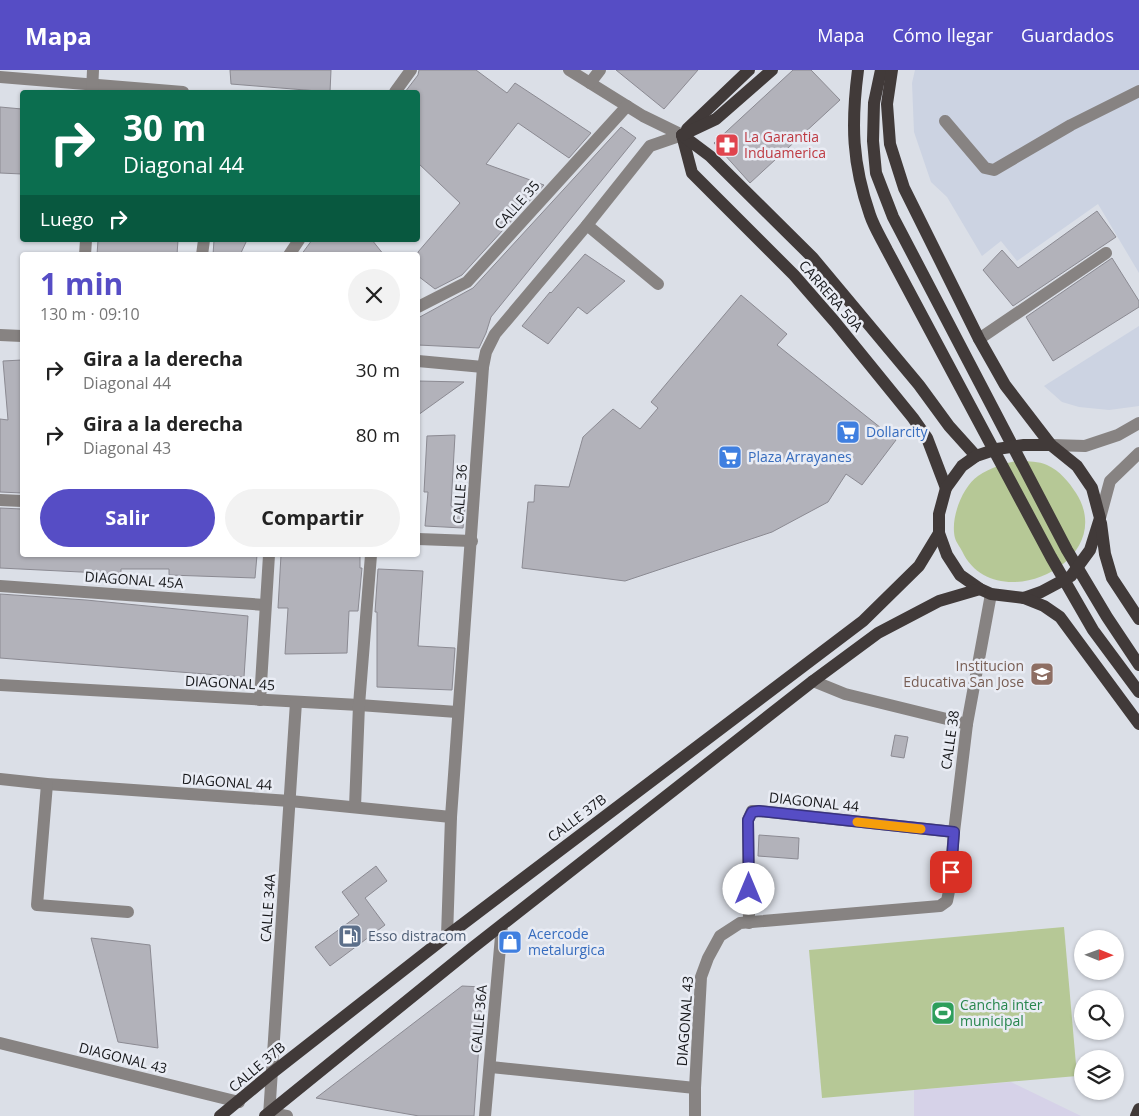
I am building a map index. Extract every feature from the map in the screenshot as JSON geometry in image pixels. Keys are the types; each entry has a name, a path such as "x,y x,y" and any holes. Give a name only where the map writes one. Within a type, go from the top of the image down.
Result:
{"main road":[{"name":"CALLE 36","path":"682,135 749,70"},
{"name":"CALLE 36","path":"682,135 716,119 772,70"},
{"path":"858,70 854,107 855,153 859,178 870,216 1051,557 1093,630 1139,692"},
{"path":"881,70 874,103 876,173 892,217 1067,550 1107,617 1139,665"},
{"path":"892,70 887,104 890,144 904,188 979,339 1005,385 1052,446 1078,466 1092,488 1100,518 1105,554 1112,578 1139,618"},
{"name":"CARRERA 50A","path":"682,135 710,156 813,258 919,385 949,426 976,456"},
{"name":"CARRERA 50A","path":"682,135 692,172 800,282 914,418 927,438 946,488"},
{"path":"1052,446 1024,445 997,449 976,456 962,466 946,488 939,514 939,533 946,555 960,575 986,591 1024,598 1044,606 1060,617 1139,724"},
{"path":"1024,598 1041,592 1071,576 1090,550 1100,518"},
{"name":"CALLE 37B","path":"220,1116 447,936 862,621 918,566 939,533"},
{"path":"268,1115 502,925 813,681 878,633 939,601 986,591"},
{"path":"1136,1116 1139,1109"}],"street":[{"path":"92,89 93,70"},
{"path":"396,90 411,70"},
{"name":"CARRERA 50A","path":"569,70 627,106 682,135"},
{"path":"590,83 600,70"},
{"path":"0,77 92,89 122,90"},
{"path":"945,121 984,168 994,170 1071,125 1139,90"},
{"name":"CALLE 35","path":"420,306 467,282 627,106"},
{"name":"CALLE 36","path":"447,936 457,712 472,541 483,366 486,352 495,334 587,225 650,146 682,135"},
{"path":"587,225 658,284"},
{"path":"979,339 1106,253"},
{"path":"0,335 20,336"},
{"path":"420,361 483,366"},
{"path":"1052,446 1085,446 1118,435 1139,423"},
{"path":"1100,518 1110,481 1139,453"},
{"path":"0,500 20,502"},
{"path":"420,538 472,541"},
{"path":"260,700 269,557"},
{"path":"355,807 359,705 371,557"},
{"name":"DIAGONAL 45A","path":"0,586 266,605"},
{"name":"CALLE 38","path":"954,832 986,591"},
{"path":"813,681 845,694 967,724"},
{"name":"DIAGONAL 45","path":"0,685 457,712"},
{"name":"CALLE 34A","path":"268,1115 296,702"},
{"name":"DIAGONAL 44","path":"0,779 290,801 451,817"},
{"path":"47,784 37,905 128,912"},
{"name":"DIAGONAL 44","path":"749,923 748,820 752,812 759,811 954,832"},
{"name":"DIAGONAL 43","path":"491,1067 695,1088 701,977 708,958 720,936 740,924 940,906 947,901 949,891 954,832"},
{"name":"CALLE 36A","path":"485,1116 491,1067 502,925"},
{"name":"DIAGONAL 43","path":"0,1043 239,1102"},
{"path":"695,1088 696,1116"},
{"path":"268,1115 287,1116"}],"shaded area":[{"path":"915,70 1139,70 1139,273 1098,204 1017,261 1001,241 982,256 947,197 931,182 914,132 912,83"},
{"path":"1139,326 1139,406 1109,410 1079,407 1062,402 1044,386"},
{"path":"1011,1082 1081,1116 914,1116 914,1090"}],"green space":[{"path":"1020,460 1047,465 1060,474 1076,493 1085,518 1081,541 1068,560 1048,574 1024,581 1000,581 978,571 962,551 955,538 954,522 962,495 972,481 993,468"},
{"name":"Cancha inter municipal","path":"1064,927 1075,1050 1074,1076 822,1098 809,950"}],"building":[{"path":"230,70 331,70 330,90 305,90 231,84"},
{"path":"419,70 476,70 507,93 515,83 591,133 569,158 518,123 486,164 544,185 462,275 435,289 420,278 420,252 418,252 460,203 420,165 420,90 407,90 418,75"},
{"path":"616,70 698,70 664,109"},
{"path":"793,70 811,70 840,100 750,183 714,143"},
{"path":"0,107 20,109 20,174 0,173"},
{"path":"621,127 636,138 491,317 479,348 420,345 420,317 473,288"},
{"path":"1097,211 1116,237 1013,306 983,270 1002,250 1018,268"},
{"path":"98,242 178,242 177,252 97,252"},
{"path":"214,242 246,242 241,252 213,252"},
{"path":"311,242 374,242 382,252 303,252"},
{"path":"585,254 625,281 587,314 578,307 548,344 522,326"},
{"path":"1112,258 1139,301 1139,307 1053,361 1026,317"},
{"name":"Plaza Arrayanes","path":"741,295 787,334 777,345 896,440 862,485 846,474 828,502 772,532 625,581 522,568 528,502 534,502 535,485 569,487 583,437 613,409 640,429 658,408 651,402"},
{"path":"20,360 20,493 0,492 0,419 8,420 3,361"},
{"path":"420,381 464,382 420,414"},
{"path":"455,435 451,506 465,507 463,528 425,526 428,492 424,492 427,436"},
{"path":"0,508 20,509 20,557 257,557 255,578 169,575 169,569 121,569 121,574 0,568"},
{"path":"281,557 360,557 360,568 362,568 358,611 349,611 347,653 285,654 288,608 278,608"},
{"path":"378,569 423,571 418,646 455,648 452,690 377,687 377,612 375,612"},
{"path":"0,594 86,600 248,616 244,677 0,658"},
{"path":"895,735 908,737 904,758 891,756"},
{"path":"759,835 799,838 798,859 758,856"},
{"name":"Esso distracom","path":"376,866 387,881 365,898 385,925 330,966 315,947 359,915 342,892"},
{"path":"91,938 150,945 158,1048 118,1042"},
{"path":"462,986 483,987 474,1116 419,1116 316,1098"}],"slow traffic":[{"path":"857,822 921,829"}],"place":[{"name":"La Garantia Induamerica","path":"727,145"},
{"name":"Dollarcity","path":"848,432"},
{"name":"Plaza Arrayanes","path":"730,457"},
{"name":"Institucion Educativa San Jose","path":"1042,674"},
{"name":"Esso distracom","path":"350,936"},
{"name":"Acercode metalurgica","path":"510,942"},
{"name":"Cancha inter municipal","path":"943,1013"}],"route":[{"path":"749,889 748,820 752,812 759,811 954,832 951,872"}]}
